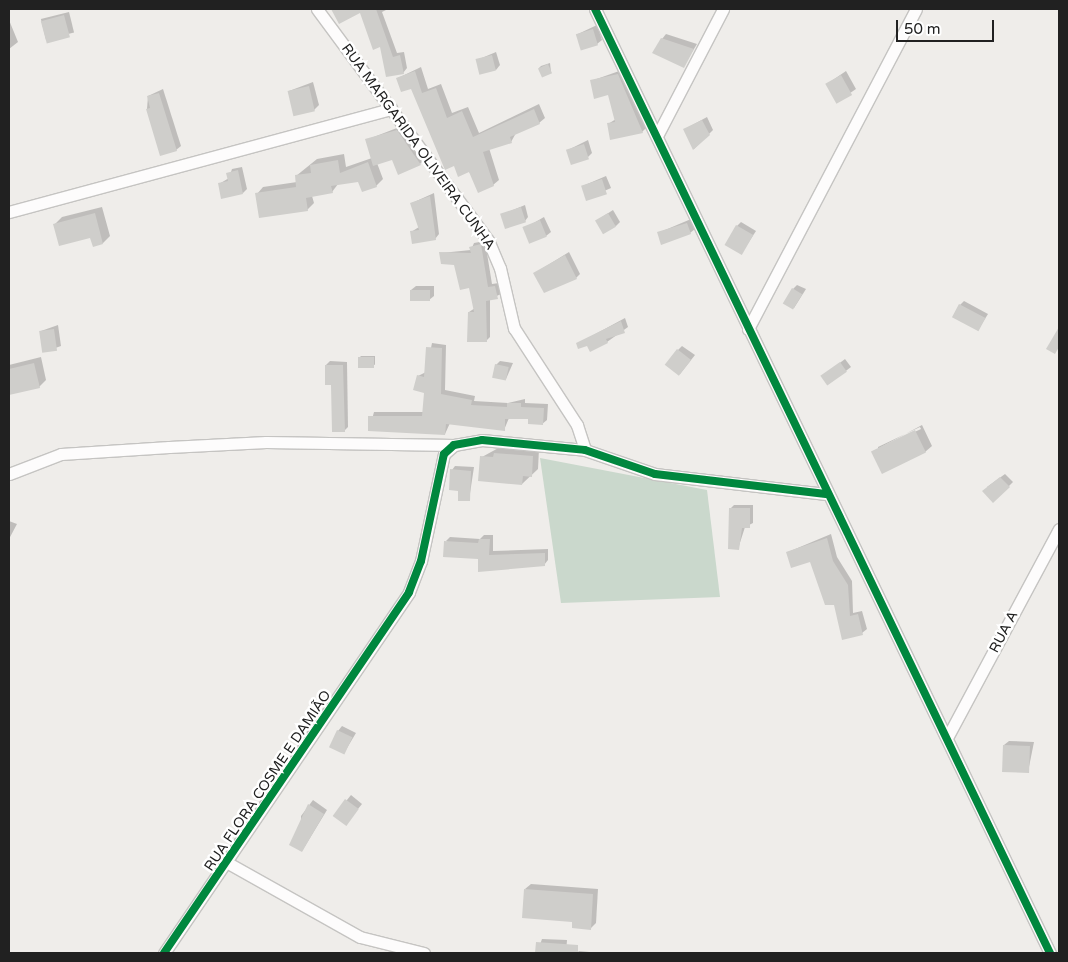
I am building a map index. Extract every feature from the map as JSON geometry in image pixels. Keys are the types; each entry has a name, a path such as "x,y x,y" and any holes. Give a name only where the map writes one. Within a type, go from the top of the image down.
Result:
{"street":[{"name":"RUA MARGARIDA OLIVEIRA CUNHA","path":"317,9 488,240 500,268 514,328 577,425 585,450"},
{"path":"595,9 658,134 826,494 948,736 1050,953"},
{"path":"658,134 723,9"},
{"path":"748,329 916,9"},
{"path":"9,212 390,109"},
{"path":"9,474 61,454 275,442 454,444 482,440 585,450 655,474 690,480 826,494"},
{"name":"RUA FLORA COSME E DAMIÃO","path":"164,953 228,863 409,592 420,561 444,454 454,444"},
{"name":"RUA A","path":"948,736 1059,529"},
{"path":"228,863 360,937 424,953"}],"green space":[{"path":"540,458 707,490 720,597 561,603"}],"building":[{"path":"331,9 376,9 393,57 400,55 404,74 386,77 380,47 373,50 360,13 339,24"},
{"path":"64,15 70,37 47,43 41,21"},
{"path":"593,29 598,45 581,51 576,34"},
{"path":"661,38 694,49 684,68 652,53"},
{"path":"492,55 496,71 479,75 476,59"},
{"path":"548,64 552,73 542,78 538,68"},
{"path":"415,71 422,93 436,88 447,118 462,111 473,137 534,109 540,124 510,137 512,143 483,152 494,186 478,193 469,172 458,177 454,166 445,170 411,89 401,92 396,78"},
{"path":"618,74 643,133 610,140 607,123 615,122 608,95 594,99 590,80"},
{"path":"841,75 852,95 836,104 825,84"},
{"path":"309,86 315,111 293,116 288,91"},
{"path":"159,93 177,151 160,156 146,109 150,108 147,96"},
{"path":"702,120 710,135 693,150 683,129"},
{"path":"397,130 421,165 398,175 392,160 373,166 365,139"},
{"path":"584,144 589,159 571,165 566,150"},
{"path":"338,160 340,173 368,162 377,187 362,192 358,182 331,186 333,193 306,198 308,211 259,218 255,193 296,187 295,175 311,173 310,165"},
{"path":"238,170 243,194 221,199 218,183 228,181 226,173"},
{"path":"602,179 607,194 586,201 581,186"},
{"path":"430,196 436,240 412,244 410,231 419,230 410,203"},
{"path":"521,207 526,222 505,229 500,214"},
{"path":"95,213 103,244 93,247 90,238 59,246 53,224"},
{"path":"608,213 616,227 603,234 595,220"},
{"path":"540,220 547,237 529,244 522,227"},
{"path":"687,223 691,234 661,245 657,232"},
{"path":"736,225 753,235 742,255 724,245"},
{"path":"481,244 488,287 495,286 498,299 486,301 487,342 467,342 468,312 474,312 469,288 460,290 454,265 441,264 439,252 471,253 469,247"},
{"path":"565,255 577,279 544,293 533,273"},
{"path":"792,288 802,294 793,310 783,303"},
{"path":"410,290 430,290 430,301 410,301"},
{"path":"959,304 985,318 978,331 952,317"},
{"path":"621,321 625,333 606,339 608,343 590,352 587,346 578,349 576,343"},
{"path":"1059,327 1059,347 1055,354 1046,349"},
{"path":"54,329 57,351 42,353 39,331"},
{"path":"426,347 442,348 441,394 472,400 471,405 507,407 507,403 521,403 521,407 544,408 543,425 528,424 528,419 505,419 505,431 446,424 445,435 368,431 368,416 422,416 424,393 413,390 417,375 424,377"},
{"path":"677,349 691,360 679,376 665,365"},
{"path":"358,357 374,357 374,368 358,368"},
{"path":"840,362 847,372 827,386 820,376"},
{"path":"34,363 40,388 9,395 9,369"},
{"path":"495,364 509,367 506,381 492,378"},
{"path":"325,365 343,365 345,432 332,432 331,385 325,385"},
{"path":"915,430 926,452 882,474 871,451"},
{"path":"494,453 533,456 532,477 523,476 522,485 478,481 480,456 493,457"},
{"path":"450,469 471,471 470,501 458,501 458,491 449,490"},
{"path":"1000,477 1010,487 993,503 982,491"},
{"path":"729,508 750,508 750,528 742,528 739,550 728,549"},
{"path":"827,538 833,561 848,585 850,616 858,614 863,635 842,640 834,605 825,605 810,562 791,568 786,552"},
{"path":"479,539 490,539 489,555 545,553 545,566 478,572 478,559 443,557 444,541 478,543"},
{"path":"337,730 352,737 344,754 329,747"},
{"path":"1003,745 1030,746 1029,773 1002,772"},
{"path":"345,799 359,809 346,826 333,816"},
{"path":"308,804 324,814 302,852 289,845"},
{"path":"524,889 593,894 591,930 572,928 572,922 522,918"},
{"path":"536,942 578,945 578,953 535,953"}],"cycle path":[{"path":"595,9 1050,953"},
{"path":"164,953 409,592 421,561 444,454 454,445 482,440 585,450 655,474 826,494"}]}
